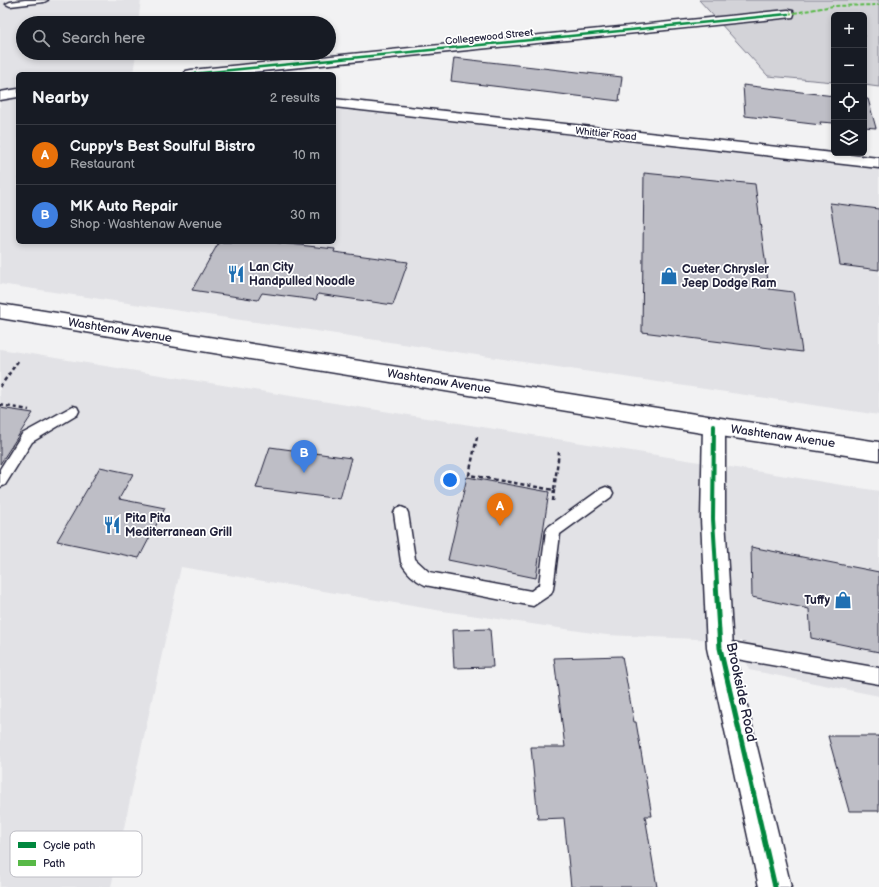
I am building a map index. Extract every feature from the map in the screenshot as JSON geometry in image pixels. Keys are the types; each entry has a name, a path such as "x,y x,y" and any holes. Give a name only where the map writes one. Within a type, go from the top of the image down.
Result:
{"street":[{"name":"Collegewood Street","path":"336,59 788,14"},
{"name":"Collegewood Street","path":"211,72 330,60"},
{"path":"0,96 16,93"},
{"name":"Whittier Road","path":"336,103 879,163"},
{"name":"Washtenaw Avenue","path":"0,311 714,426 879,450"},
{"name":"Brookside Road","path":"714,426 713,520 720,648 775,887"}],"lane":[{"path":"0,5 11,2 44,0"},
{"path":"0,481 27,438 73,411"},
{"path":"401,513 408,562 425,578 532,599 546,589 553,531 606,493"},
{"path":"720,648 879,676"}],"path":[{"path":"0,387 18,361"},
{"path":"0,405 34,411"},
{"path":"477,438 469,475 554,490 559,452"}],"shaded area":[{"path":"0,0 141,0 139,16 16,16 16,60 135,60 133,72 16,72 16,244 336,244 336,109 879,168 879,415 0,284"},
{"path":"699,0 879,0 879,87 867,85 867,12 831,12 831,82 768,76"},
{"path":"0,349 879,491 879,696 749,670 742,641 606,635 436,610 181,567 123,831 10,831 10,877 113,877 111,887 0,887"}],"building":[{"path":"454,58 622,77 619,101 451,81"},
{"path":"743,85 831,96 831,123 820,122 821,125 745,116"},
{"path":"867,99 868,99 876,128 867,127"},
{"path":"644,173 755,184 769,289 793,292 802,352 642,332"},
{"path":"830,203 879,209 879,270 840,265"},
{"path":"218,244 289,244 335,249 334,252 408,262 393,305 318,294 316,300 262,293 258,300 192,290"},
{"path":"0,408 33,413 0,464"},
{"path":"270,447 351,458 340,499 256,488"},
{"path":"100,467 133,474 119,499 165,508 139,558 57,541"},
{"path":"467,477 549,492 536,578 448,560"},
{"path":"751,547 879,572 879,652 811,638 809,609 752,597"},
{"path":"490,629 493,667 454,668 452,630"},
{"path":"622,656 634,722 636,722 652,816 645,816 657,887 571,887 564,818 538,819 531,747 565,747 554,658"},
{"path":"828,736 879,736 879,811 849,811"}],"marked path":[{"path":"788,14 833,6 879,5"}],"cycle path":[{"path":"336,59 788,14"},
{"path":"211,72 330,60"},
{"path":"714,426 713,519 720,648 775,887"}],"place":[{"name":"Lan City Handpulled Noodle","path":"236,274"},
{"name":"Cueter Chrysler Jeep Dodge Ram","path":"669,276"},
{"name":"MK Auto Repair","path":"304,473"},
{"name":"Pita Pita Mediterranean Grill","path":"112,525"},
{"name":"Cuppy's Best Soulful Bistro","path":"500,526"},
{"name":"Tuffy","path":"843,600"}]}
